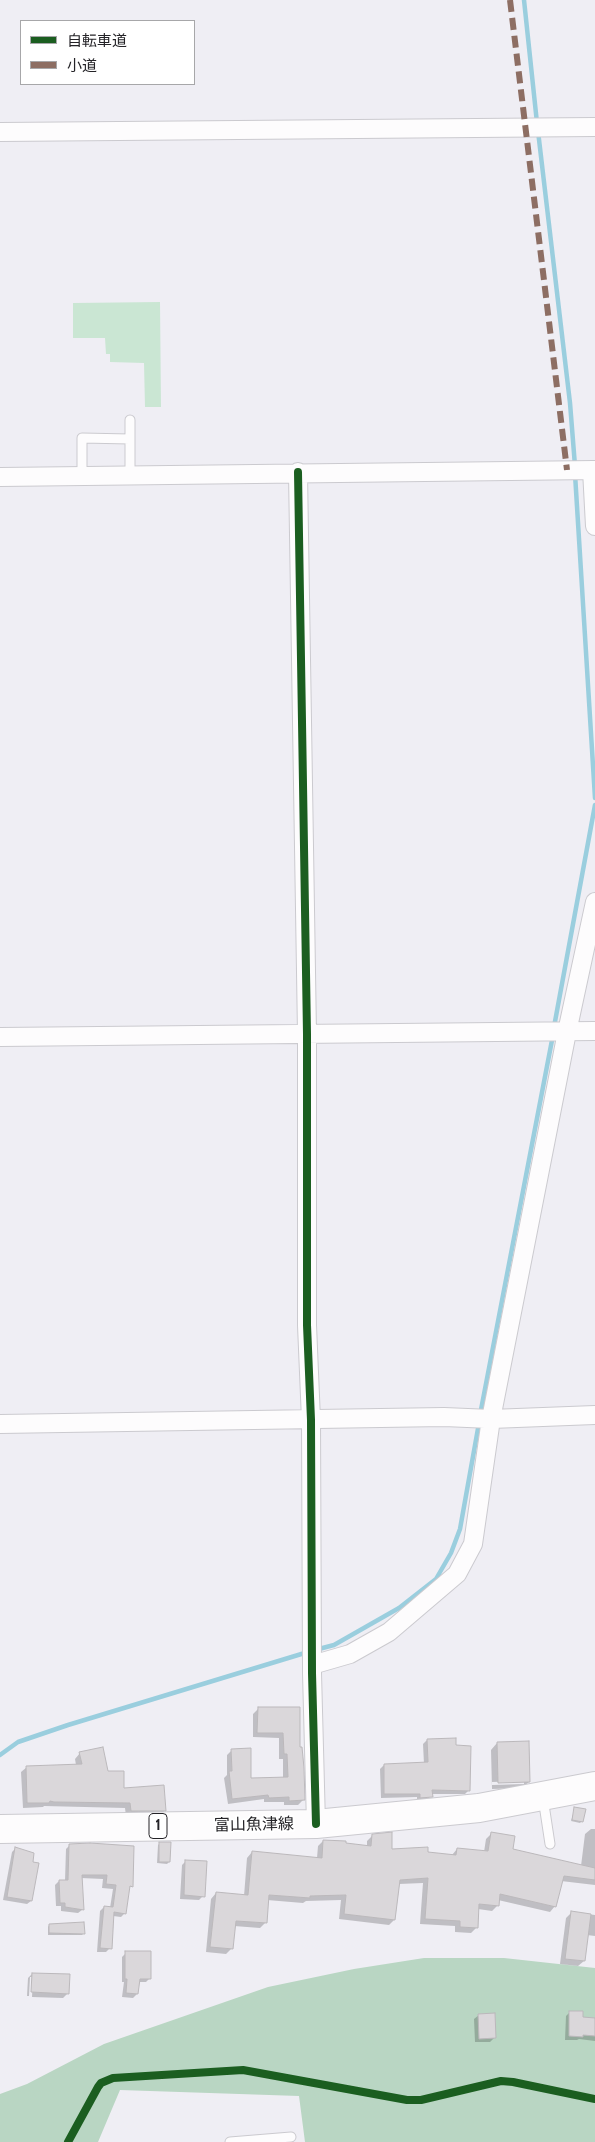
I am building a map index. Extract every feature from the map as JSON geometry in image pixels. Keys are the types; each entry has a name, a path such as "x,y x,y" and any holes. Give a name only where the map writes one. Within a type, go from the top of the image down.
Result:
{"main road":[{"name":"富山魚津線","path":"0,1829 316,1824 479,1808 595,1786"}],"street":[{"path":"0,132 595,127"},
{"path":"0,478 298,472 594,470 595,526"},
{"path":"298,472 308,1034 307,1324 311,1420 312,1665 316,1824"},
{"path":"312,1665 350,1654 389,1632 458,1574 473,1544 492,1419 567,1032 595,902"},
{"path":"0,1037 595,1031"},
{"path":"0,1424 444,1417 492,1419 595,1415"}],"lane":[{"path":"130,420 130,475"},
{"path":"82,476 82,438 130,439"},
{"path":"542,1796 550,1844"},
{"path":"230,2142 290,2137"}],"green space":[{"path":"160,302 161,407 145,407 144,363 110,362 110,354 106,354 105,338 73,338 73,303"},
{"path":"424,1958 504,1958 595,1968 595,2142 305,2142 299,2096 120,2090 98,2142 0,2142 0,2094 27,2084 104,2044 268,1987 354,1969"}],"building":[{"path":"258,1707 300,1707 300,1747 302,1747 304,1768 305,1800 289,1801 289,1797 269,1798 268,1795 232,1799 229,1771 232,1771 231,1749 251,1748 251,1778 288,1777 287,1754 284,1754 283,1733 257,1733"},
{"path":"456,1738 456,1745 471,1746 470,1791 432,1790 433,1797 420,1798 420,1794 384,1794 384,1764 428,1762 427,1739"},
{"path":"529,1741 530,1782 498,1783 497,1742"},
{"path":"103,1747 108,1771 124,1771 124,1788 164,1785 166,1811 131,1811 130,1803 50,1801 49,1803 27,1803 26,1766 82,1764 79,1752"},
{"path":"574,1807 586,1809 583,1822 572,1820"},
{"path":"392,1832 392,1849 428,1847 428,1852 456,1855 457,1848 488,1851 491,1832 515,1836 513,1849 595,1868 595,1880 564,1876 556,1907 500,1894 499,1906 479,1904 478,1928 460,1927 460,1921 425,1919 428,1878 400,1880 395,1920 344,1914 346,1895 310,1896 310,1898 269,1895 267,1923 236,1921 233,1949 210,1947 216,1892 248,1895 252,1851 322,1858 323,1840 346,1841 346,1843 371,1846 372,1834"},
{"path":"159,1842 171,1842 170,1862 159,1862"},
{"path":"90,1843 134,1846 133,1887 130,1886 126,1914 114,1912 112,1949 100,1948 104,1906 113,1907 116,1885 106,1884 107,1875 82,1875 84,1910 65,1907 65,1903 60,1903 59,1880 68,1880 69,1844"},
{"path":"15,1847 34,1853 33,1862 39,1863 32,1901 7,1897"},
{"path":"185,1860 207,1861 205,1897 184,1895"},
{"path":"571,1911 591,1914 585,1961 565,1959"},
{"path":"84,1922 85,1934 49,1933 49,1924"},
{"path":"125,1951 151,1951 151,1979 140,1979 138,1994 126,1993"},
{"path":"32,1973 70,1974 69,1994 31,1992"},
{"path":"569,2011 583,2011 583,2017 595,2018 595,2036 569,2036"},
{"path":"495,2013 496,2038 479,2039 478,2014"}],"waterway":[{"path":"524,0 537,123"},
{"path":"538,131 570,403 575,466"},
{"path":"575,474 595,798"},
{"path":"554,1027 595,805"},
{"path":"480,1415 553,1035"},
{"path":"315,1650 334,1645 399,1608 436,1579 451,1553 460,1529 479,1423"},
{"path":"0,1755 18,1742 68,1725 308,1652"}],"marked path":[{"path":"510,0 567,470"}],"cycle path":[{"path":"298,472 307,1034 307,1325 311,1420 312,1673 316,1824"},
{"path":"68,2142 98,2087 101,2083 113,2078 243,2070 407,2100 421,2100 501,2081 595,2099"}]}
